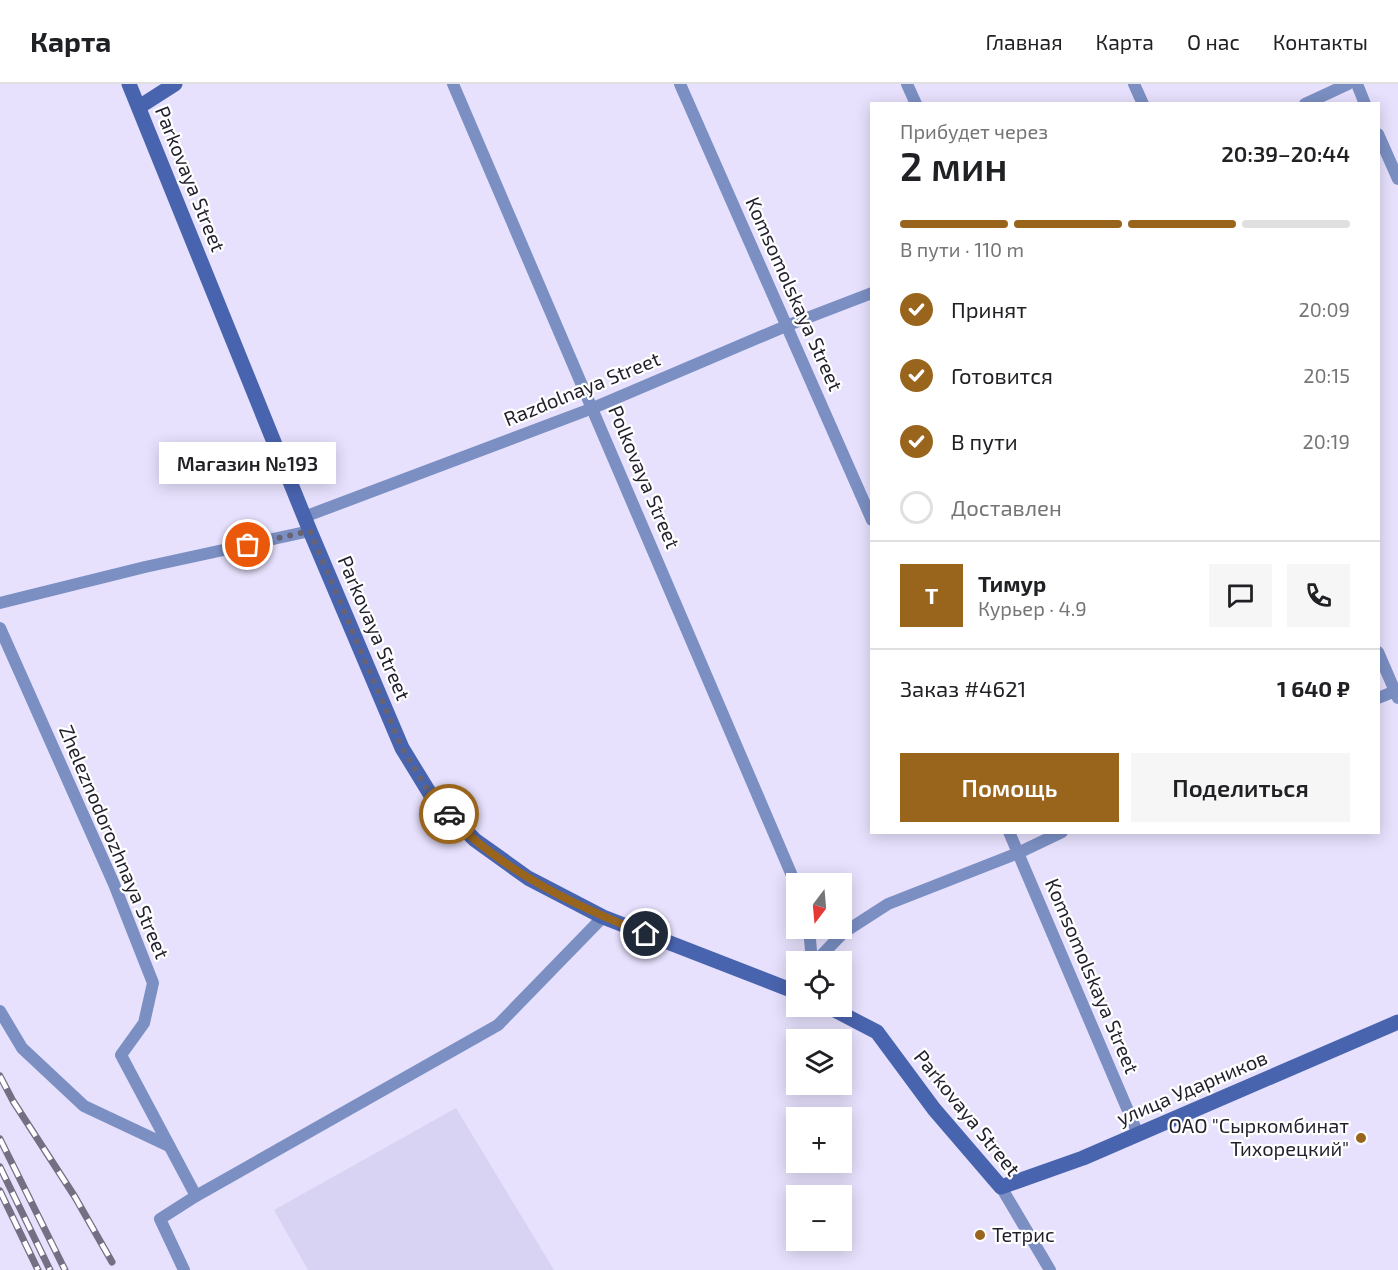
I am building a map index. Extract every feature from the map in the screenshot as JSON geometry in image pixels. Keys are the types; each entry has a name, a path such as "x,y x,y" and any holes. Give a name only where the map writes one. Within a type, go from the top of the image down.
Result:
{"main road":[{"name":"Parkovaya Street","path":"129,84 304,517 402,748 432,797 475,840 528,878 603,917 786,988"},
{"path":"138,106 175,84"},
{"name":"Parkovaya Street","path":"848,1017 877,1032 934,1109 1001,1187"},
{"name":"улица Ударников","path":"1001,1187 1083,1158 1398,1022"}],"street":[{"name":"Polkovaya Street","path":"453,84 791,873"},
{"name":"Komsomolskaya Street","path":"680,84 870,515"},
{"path":"908,84 915,102"},
{"path":"1134,84 1142,102"},
{"path":"1309,102 1348,84"},
{"path":"1357,84 1364,102"},
{"path":"1380,138 1398,179"},
{"name":"Razdolnaya Street","path":"304,517 593,408 786,326 870,294"},
{"path":"0,603 145,567 310,531"},
{"name":"Zheleznodorozhnaya Street","path":"0,628 114,884 153,983 144,1023 121,1055 196,1196"},
{"path":"1380,656 1397,693 1380,697"},
{"name":"Komsomolskaya Street","path":"1010,834 1138,1134"},
{"path":"825,951 843,933 888,904 1058,834"},
{"path":"184,1270 160,1219 196,1196 498,1025 603,917"},
{"path":"0,1011 22,1048 84,1106 169,1146"},
{"name":"Parkovaya Street","path":"1001,1187 1050,1270"}],"shaded area":[{"path":"456,1108 554,1270 308,1270 274,1210"}],"railway":[{"path":"0,1076 13,1101 75,1197 112,1262"},
{"path":"0,1139 65,1270"},
{"path":"0,1167 50,1270"},
{"path":"0,1191 38,1270"}],"way so far":[{"path":"248,545 310,531 402,748 432,797 449,814"}],"place":[{"name":"Магазин №193","path":"248,545"},
{"name":"ОАО \"Сыркомбинат Тихорецкий\"","path":"1361,1138"},
{"name":"Тетрис","path":"980,1235"}],"route":[{"path":"449,814 475,840 528,878 603,917 646,934"}]}
